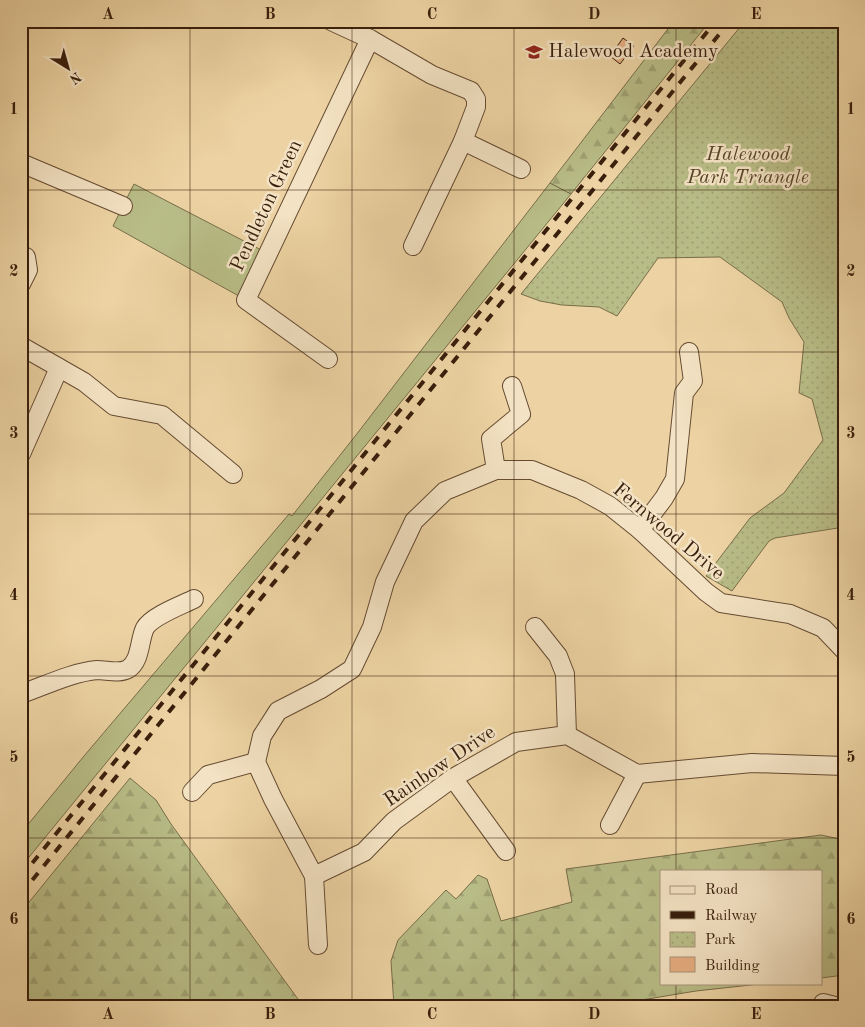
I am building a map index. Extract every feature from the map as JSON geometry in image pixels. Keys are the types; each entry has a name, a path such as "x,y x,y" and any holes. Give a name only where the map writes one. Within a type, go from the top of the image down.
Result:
{"street":[{"path":"331,21 370,40 432,75 471,91 476,100 476,107 463,141 413,246"},
{"name":"Pendleton Green","path":"328,359 246,300 370,40"},
{"path":"463,141 521,169"},
{"path":"21,163 123,206"},
{"path":"21,284 28,270 26,257"},
{"path":"21,346 84,382 114,406 162,415 233,474"},
{"path":"640,530 664,498 674,479 684,392 693,381 689,352"},
{"path":"21,454 58,368"},
{"path":"496,470 491,439 521,414 512,386"},
{"name":"Fernwood Drive","path":"256,762 262,736 278,711 321,689 352,669 372,627 385,582 414,521 445,492 496,470 532,470 581,490 610,506 640,530 706,592 721,603 790,614 822,628 844,650"},
{"path":"21,694 85,672 99,670 117,672 127,670 134,662 146,627 155,619 194,598"},
{"path":"535,627 558,656 565,674 567,735 637,774 752,763 844,766"},
{"name":"Rainbow Drive","path":"314,876 364,852 394,821 453,778 516,742 567,735"},
{"path":"192,792 208,775 256,762 273,799 314,876 318,945"},
{"path":"610,825 637,774"},
{"path":"453,778 506,851"},
{"path":"823,1006 823,1003 835,1006"}],"green space":[{"path":"674,21 710,21 571,194 550,183"},
{"name":"Halewood Park Triangle","path":"745,21 844,21 844,527 775,538 769,541 732,591 706,576 750,518 784,493 823,440 812,399 799,393 804,342 789,318 782,302 720,257 658,258 617,316 599,307 562,305 540,301 521,294"},
{"path":"550,183 571,194 21,867 21,833 289,514 292,516"},
{"path":"134,184 267,253 246,300 113,226"},
{"path":"130,778 156,800 171,824 303,1006 21,1006 21,912"},
{"path":"821,835 844,840 844,975 822,978 822,870 660,870 660,984 760,984 696,991 605,1006 394,1006 391,961 398,940 446,890 456,899 478,875 487,879 501,921 572,902 566,869"}],"building":[{"path":"623,38 634,46 620,64 610,56"}],"railway":[{"path":"21,877 716,21"},
{"path":"21,894 730,21"}],"place":[{"name":"Halewood Academy","path":"534,52"}]}
